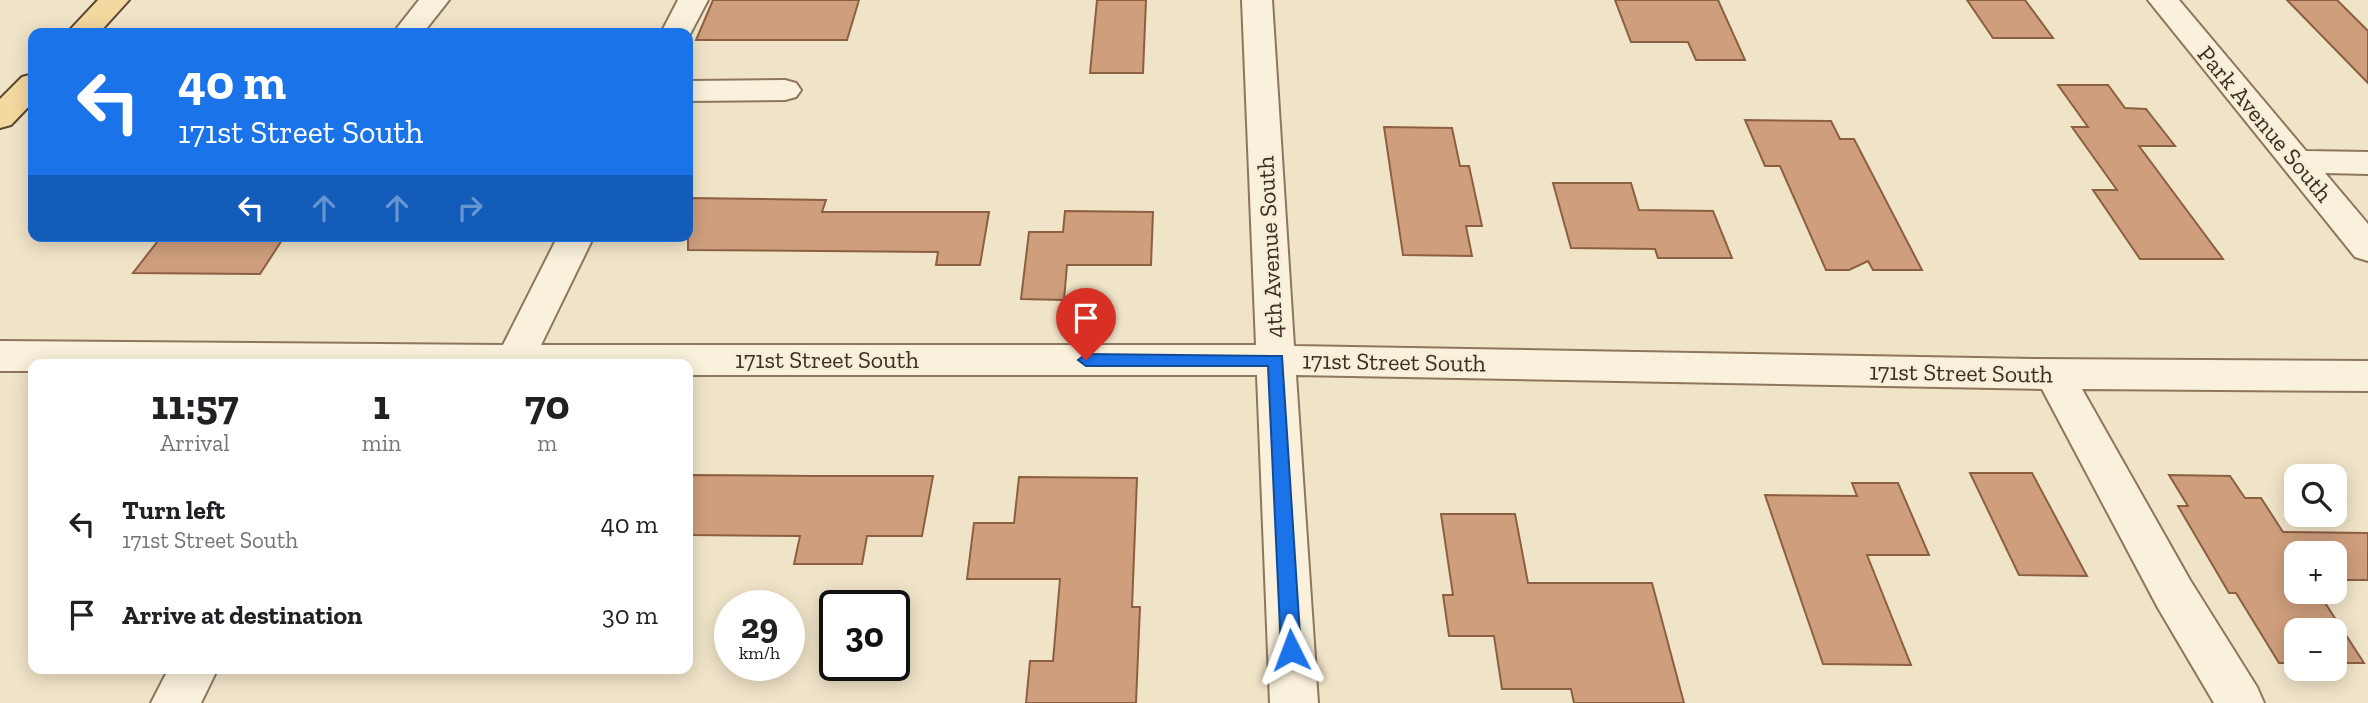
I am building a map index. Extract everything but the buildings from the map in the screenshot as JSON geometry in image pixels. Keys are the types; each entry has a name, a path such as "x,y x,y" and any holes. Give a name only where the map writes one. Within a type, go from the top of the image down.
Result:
{"main road":[{"path":"87,28 114,0"},
{"path":"0,118 28,89"}],"street":[{"path":"412,28 434,0"},
{"path":"679,28 693,0"},
{"name":"4th Avenue South","path":"1257,0 1294,703"},
{"name":"Park Avenue South","path":"2163,0 2368,248"},
{"path":"693,91 785,90"},
{"path":"2296,162 2368,163"},
{"path":"515,359 573,242"},
{"name":"171st Street South","path":"0,356 184,359"},
{"name":"171st Street South","path":"693,360 1276,360 2054,374 2368,376"},
{"path":"2054,374 2174,594 2240,703"},
{"path":"175,703 192,674"}],"route":[{"path":"1086,360 1276,360 1291,650"}]}
